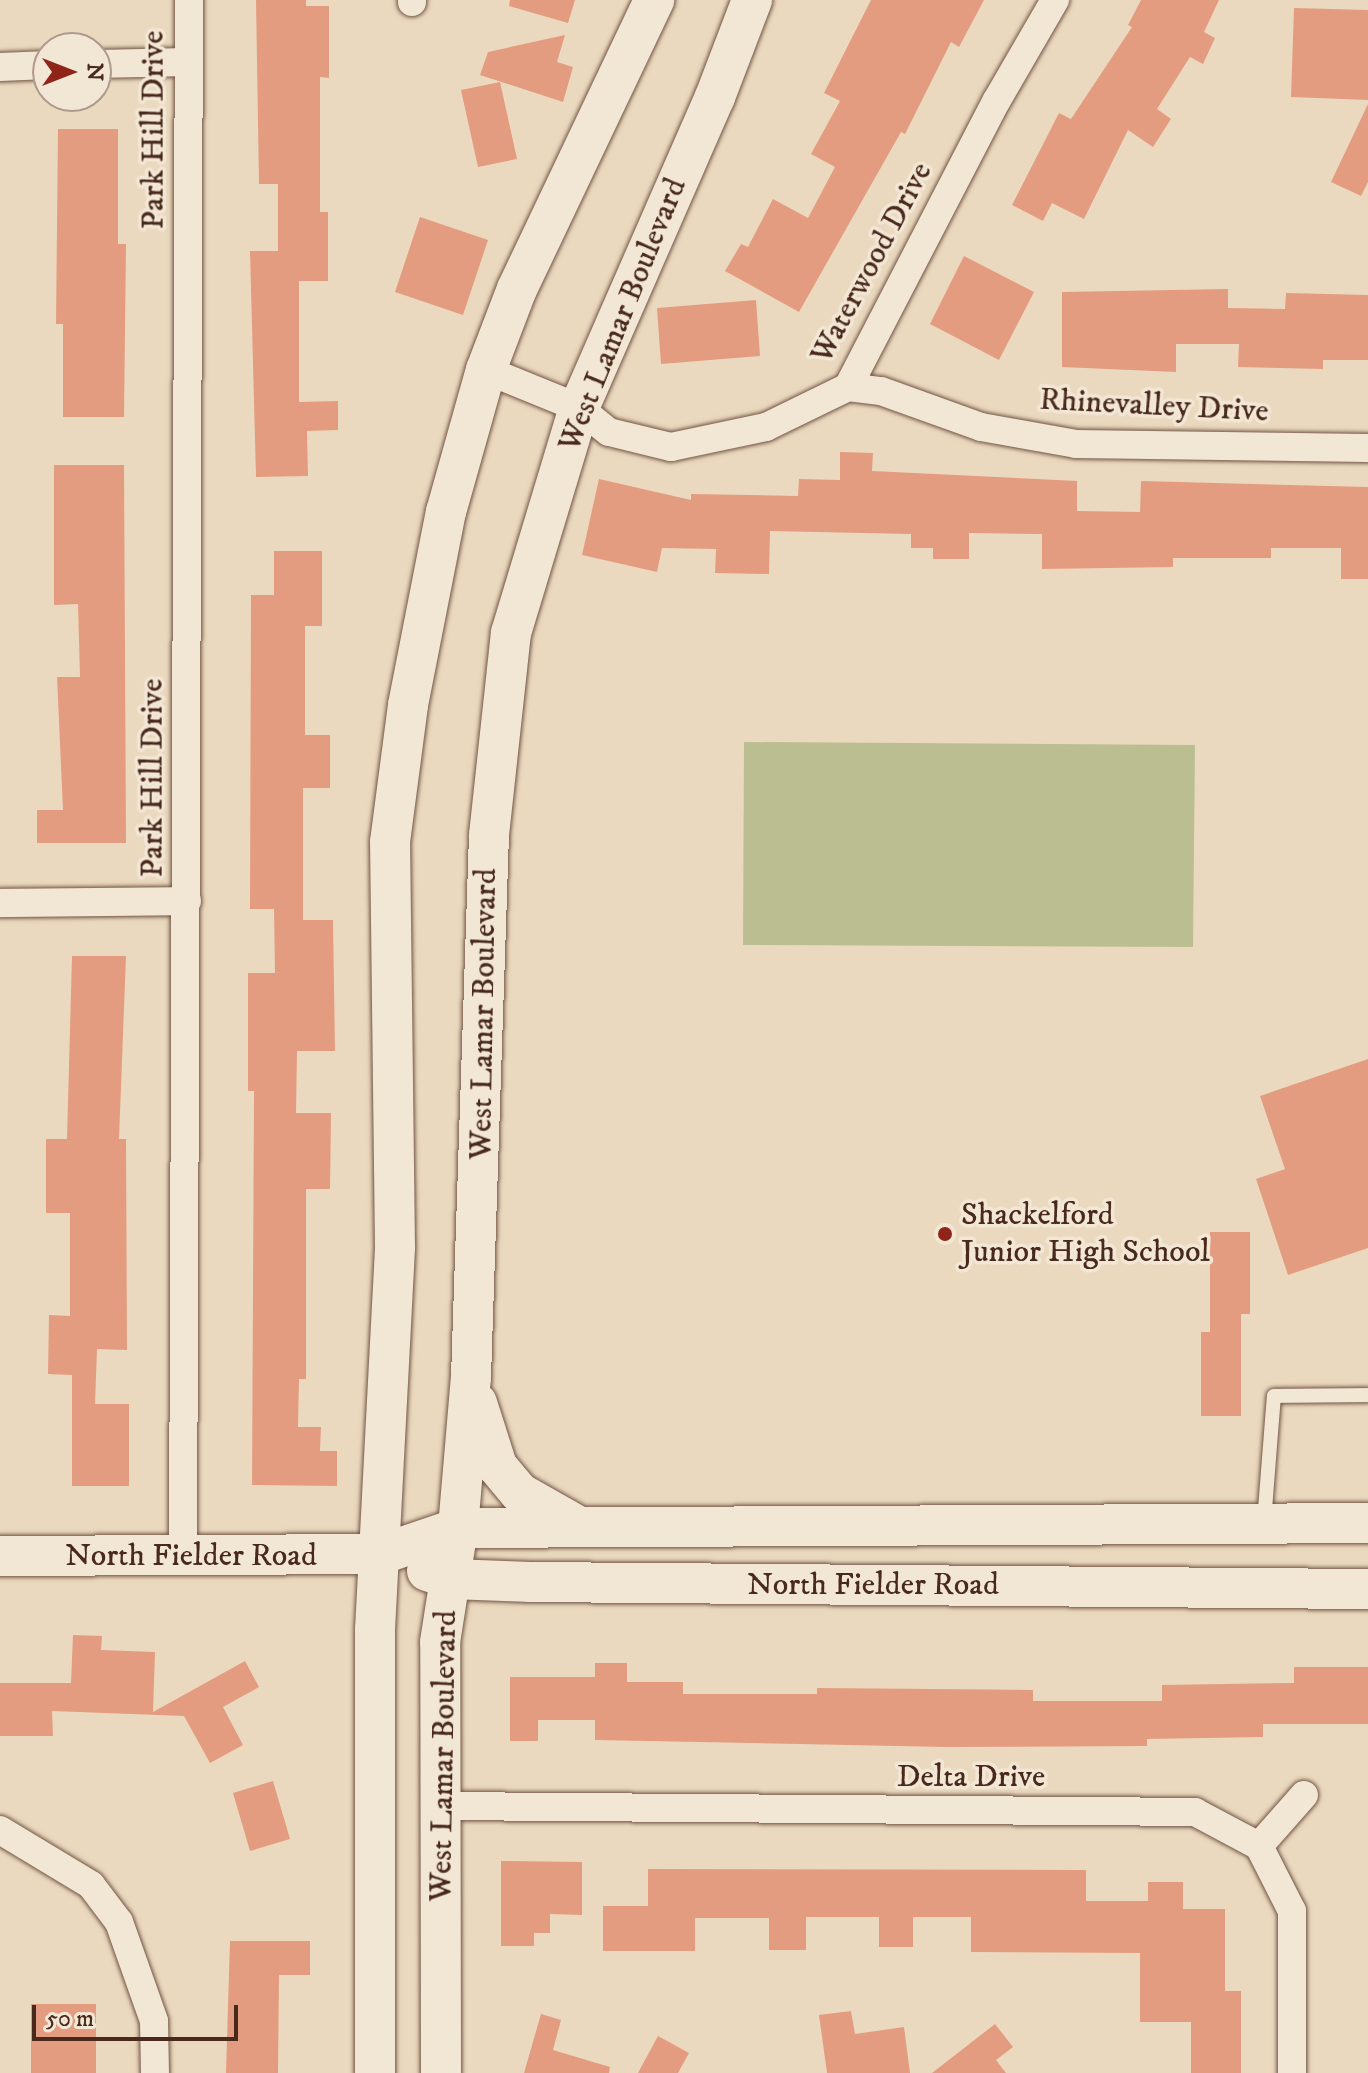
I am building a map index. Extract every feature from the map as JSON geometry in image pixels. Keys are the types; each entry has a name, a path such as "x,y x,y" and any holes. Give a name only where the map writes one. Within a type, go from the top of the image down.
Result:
{"main road":[{"name":"West Lamar Boulevard","path":"375,2073 375,1630 382,1554 395,1247 390,842 408,705 446,512 486,370 517,289 654,0"},
{"name":"West Lamar Boulevard","path":"441,2073 440,1642 458,1528 471,1377 489,835 509,648 579,408 715,97 752,0"},
{"path":"471,1377 497,1466 545,1512 580,1527"},
{"path":"1261,1588 1263,1523"},
{"name":"North Fielder Road","path":"0,1556 382,1554 458,1528 1368,1523"},
{"name":"North Fielder Road","path":"382,1554 451,1579 1368,1589"}],"street":[{"name":"Park Hill Drive","path":"183,1557 189,0"},
{"name":"Waterwood Drive","path":"486,370 579,408 609,432 671,447 766,427 848,387 997,100 1055,0"},
{"path":"112,64 188,62"},
{"path":"0,67 32,66"},
{"name":"Rhinevalley Drive","path":"848,387 881,391 981,427 1076,444 1368,448"},
{"path":"0,903 187,901"},
{"path":"1292,2073 1292,1911 1259,1846 1304,1795"},
{"name":"Delta Drive","path":"439,1806 1195,1812 1259,1846"},
{"path":"0,1830 91,1885 119,1922 154,2021 155,2073"}],"lane":[{"path":"1263,1523 1274,1396 1368,1395"}],"green space":[{"path":"744,742 1195,745 1193,947 743,945"}],"building":[{"path":"256,0 306,0 306,6 329,6 329,78 320,77 320,212 328,212 328,281 299,281 299,402 338,401 338,430 307,431 308,476 256,477 250,251 278,251 278,184 259,184"},
{"path":"510,0 575,0 568,23 509,6"},
{"path":"871,0 984,0 959,47 951,42 905,134 901,132 799,312 725,271 741,244 748,247 773,199 808,218 835,167 811,154 840,101 824,93"},
{"path":"1141,0 1219,0 1204,32 1215,38 1203,64 1190,57 1157,109 1171,119 1153,147 1128,130 1084,219 1052,203 1043,221 1012,205 1059,113 1071,119 1132,27 1128,25"},
{"path":"1294,8 1368,10 1368,100 1291,97"},
{"path":"565,35 557,62 573,67 563,102 480,75 488,52"},
{"path":"500,82 517,159 478,167 461,90"},
{"path":"1368,104 1368,182 1361,196 1331,182"},
{"path":"58,129 118,129 118,244 126,244 124,417 63,417 63,324 56,324"},
{"path":"420,217 488,240 463,315 395,292"},
{"path":"964,256 1034,292 999,360 930,324"},
{"path":"1228,289 1228,308 1285,309 1286,293 1368,295 1368,360 1323,360 1323,369 1238,367 1239,344 1176,344 1176,372 1062,367 1062,292"},
{"path":"756,300 760,356 661,364 657,308"},
{"path":"840,452 873,453 872,471 1077,481 1077,511 1140,512 1141,481 1368,487 1368,579 1341,579 1341,548 1271,548 1271,558 1173,558 1173,567 1042,569 1042,534 969,533 969,559 933,559 933,548 911,548 911,534 770,531 769,574 715,573 716,549 662,548 657,572 582,555 599,479 691,500 691,494 798,496 799,479 840,480"},
{"path":"54,465 124,465 126,843 37,843 37,810 63,810 57,677 80,677 78,604 54,605"},
{"path":"274,551 322,551 322,626 305,626 305,735 330,735 330,788 303,788 303,920 333,920 335,1051 297,1051 296,1113 331,1113 330,1189 306,1189 306,1379 299,1379 298,1427 321,1427 320,1451 337,1451 337,1486 252,1485 254,1091 248,1091 248,973 275,973 274,909 250,909 251,595 274,595"},
{"path":"72,956 126,956 119,1139 126,1139 127,1350 97,1349 95,1404 129,1404 129,1486 72,1486 72,1375 48,1374 49,1315 70,1316 70,1213 46,1213 46,1139 67,1139"},
{"path":"1368,1059 1368,1248 1288,1275 1256,1179 1285,1169 1260,1096"},
{"path":"1210,1232 1250,1232 1250,1314 1241,1314 1241,1416 1201,1416 1201,1332 1210,1332"},
{"path":"73,1635 102,1636 101,1650 155,1652 153,1712 245,1661 259,1687 223,1707 243,1745 210,1763 184,1716 52,1711 53,1736 0,1736 0,1683 71,1683"},
{"path":"595,1663 627,1663 627,1682 683,1682 683,1694 817,1694 817,1688 1033,1690 1033,1701 1162,1701 1162,1685 1294,1683 1294,1667 1368,1667 1368,1724 1263,1724 1263,1737 1147,1739 1147,1746 947,1747 595,1740 595,1720 538,1720 538,1741 510,1741 510,1677 595,1677"},
{"path":"273,1781 290,1839 250,1851 233,1793"},
{"path":"501,1861 582,1862 582,1915 550,1914 550,1933 534,1933 534,1946 501,1946"},
{"path":"648,1869 1086,1870 1086,1901 1148,1901 1148,1882 1183,1882 1183,1909 1225,1909 1225,1991 1241,1991 1241,2073 1191,2073 1191,2022 1140,2022 1140,1953 971,1952 971,1917 913,1917 913,1947 879,1947 879,1917 806,1917 806,1950 769,1950 769,1918 695,1918 695,1951 603,1951 603,1906 648,1906"},
{"path":"230,1941 310,1941 310,1975 279,1975 278,2073 226,2073"},
{"path":"31,2004 96,2004 96,2073 31,2073"},
{"path":"851,2011 855,2034 904,2027 910,2073 827,2073 819,2015"},
{"path":"541,2014 561,2020 553,2050 610,2067 609,2073 524,2073"},
{"path":"995,2024 1013,2047 996,2060 1006,2073 932,2073"},
{"path":"658,2036 689,2053 678,2073 638,2073"}],"place":[{"name":"Shackelford Junior High School","path":"945,1234"}]}
